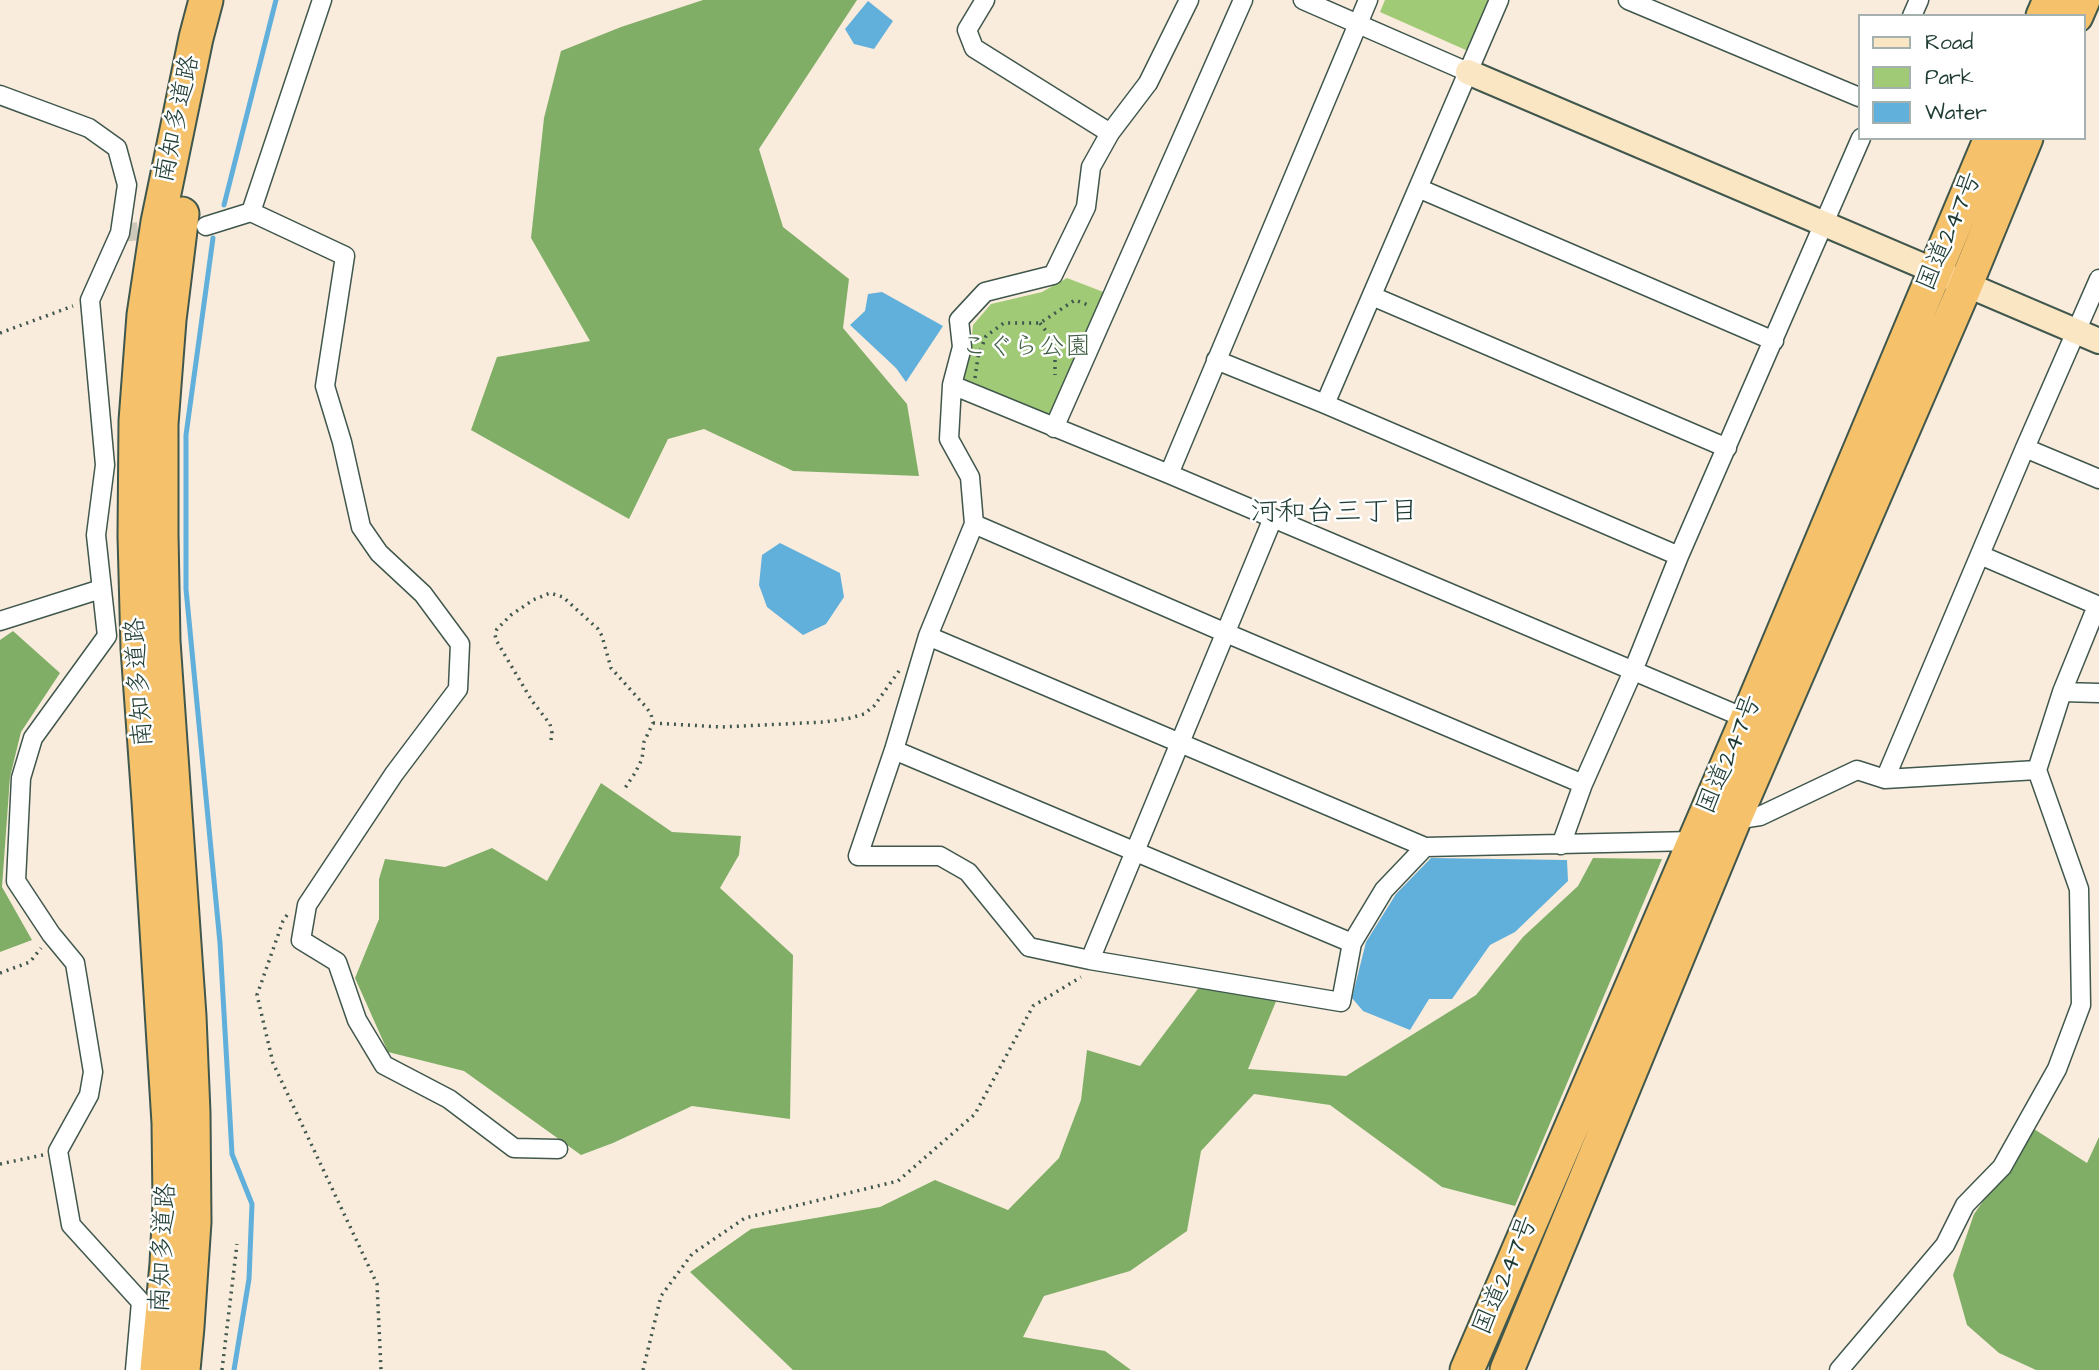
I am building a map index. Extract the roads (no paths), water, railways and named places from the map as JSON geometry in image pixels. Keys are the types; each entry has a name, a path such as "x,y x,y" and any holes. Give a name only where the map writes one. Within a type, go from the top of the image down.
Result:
{"highway":[{"name":"南知多道路","path":"157,1370 170,1203 169,1123 138,649 136,421 144,315 158,222 206,0"},
{"name":"南知多道路","path":"183,1370 194,1222 193,1113 189,1016 163,641 161,424 179,234 199,121 229,0"},
{"name":"国道247号","path":"1467,1370 1747,719 1990,140"},
{"name":"国道247号","path":"1507,1370 1734,820 1966,284 2025,140"}],"street":[{"path":"251,212 322,0"},
{"path":"985,0 967,30 974,48 1110,133"},
{"path":"1189,0 1147,83 1110,133 1091,167 1086,207 1053,275 985,292 959,320 962,347 952,385 948,439 970,477 974,524 928,636 894,750 858,856 940,856 968,872 1029,947 1090,960 1341,1002 1352,943 1384,890 1425,847"},
{"path":"1054,428 1243,0"},
{"path":"1303,0 2088,337"},
{"path":"1169,474 1368,0"},
{"path":"1325,404 1499,0"},
{"path":"1628,0 1857,96"},
{"path":"0,95 89,128 117,149 127,185 120,233 90,300 105,465 96,535 107,636 33,738 22,778 16,881 51,934 75,963 93,1072 89,1096 58,1151 71,1225 141,1303 135,1370"},
{"path":"1561,845 1583,784 1633,671 1679,556 1860,140"},
{"path":"1418,188 1774,341"},
{"path":"206,226 251,212 345,256 325,386 361,527 379,552 423,594 460,644 458,689 394,774 307,905 301,940 337,962 357,1020 384,1065 449,1099 514,1148 558,1149"},
{"path":"1885,779 2025,447 2088,337 2099,279"},
{"path":"1372,296 1727,448"},
{"path":"1216,360 1679,556"},
{"path":"952,385 1747,719"},
{"path":"2025,447 2099,479"},
{"path":"1090,960 1273,518"},
{"path":"974,524 1583,784"},
{"path":"1839,1370 1945,1245 1965,1205 2002,1167 2057,1069 2081,1005 2078,889 2037,770 2062,692 2098,606 1980,555"},
{"path":"0,621 101,589"},
{"path":"928,636 1425,847 1694,841"},
{"path":"2062,692 2099,693"},
{"path":"894,750 1352,943"},
{"path":"1734,820 1760,816 1857,770 1885,779 2037,770"}],"water":[{"path":"868,1 893,21 874,49 854,44 845,29"},
{"path":"882,292 943,326 906,382 896,368 850,325 865,311 868,294"},
{"path":"780,543 840,573 844,597 826,624 803,635 767,607 759,585 762,555"},
{"path":"1431,858 1567,860 1568,881 1515,932 1490,945 1452,999 1429,999 1410,1030 1363,1011 1352,998 1366,942 1396,894"}],"waterway":[{"path":"224,205 276,0"},
{"path":"213,238 186,435 186,589 220,943 232,1154 252,1204 249,1279 234,1370"}],"tunnel":[{"path":"120,233 161,229"}],"district":[{"name":"河和台三丁目","path":"1334,514"}],"park label":[{"name":"こぐら公園","path":"1026,349"}]}
